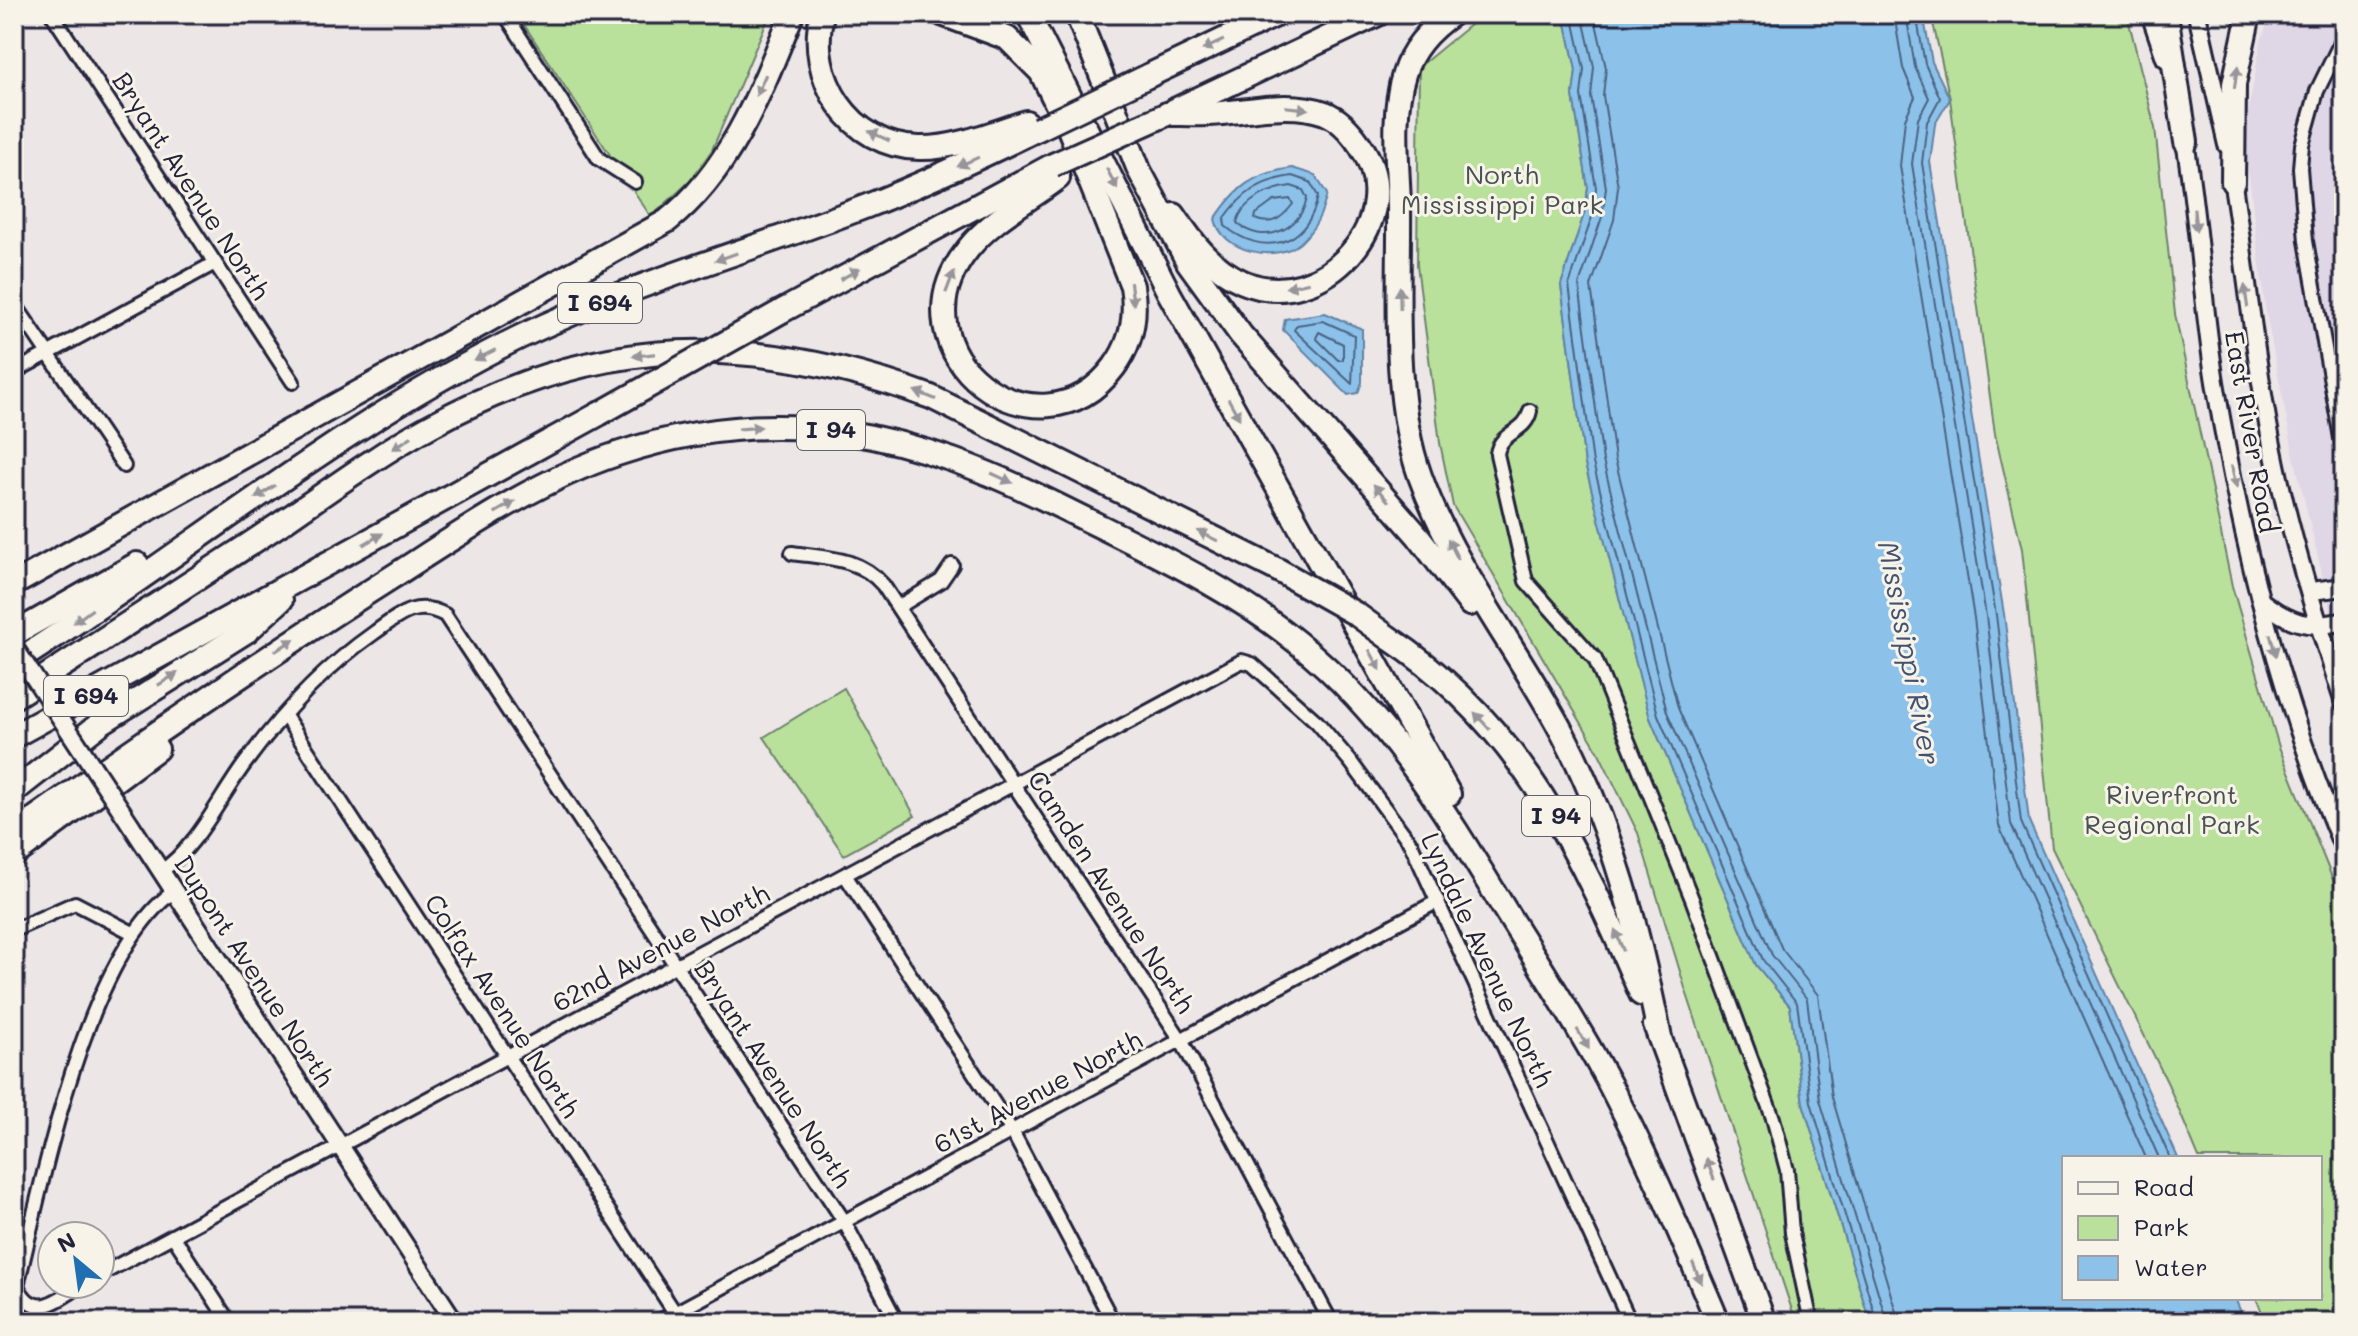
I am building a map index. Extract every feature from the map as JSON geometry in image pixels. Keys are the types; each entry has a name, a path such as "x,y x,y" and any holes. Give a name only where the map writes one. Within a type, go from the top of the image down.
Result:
{"highway":[{"path":"14,584 627,245 679,211 703,187 732,145 792,14"},
{"path":"822,14 818,48 825,81 846,114 873,135 912,148 933,147 1036,124"},
{"path":"942,14 1007,38 1041,72 1070,131 1132,286 1135,311 1131,334 1108,374 1073,398 1055,403 1024,404 987,390 963,368 946,332 945,299 955,269 980,235 1056,172"},
{"path":"1028,14 1169,293 1409,720 1543,972"},
{"path":"1046,14 1057,41 1065,84"},
{"path":"1077,14 1148,189 1188,262 1241,335 1429,549 1514,664 1555,731 1614,858"},
{"name":"I 694","path":"14,663 193,539 426,386 524,335 616,296 869,205 1036,124 1148,76 1278,14"},
{"name":"I 694","path":"14,736 305,578 782,311 1056,172 1088,148 1378,14"},
{"path":"1452,14 1415,50 1399,95 1402,373 1407,426 1420,476 1447,538 1469,580 1564,736 1600,810 1645,962 1660,1038"},
{"path":"2166,14 2186,142"},
{"path":"2233,182 2234,84 2249,14"},
{"path":"1090,50 1168,204 1200,250 1225,273 1264,288 1302,285 1336,268 1361,242 1374,209 1376,181 1365,151 1339,121 1320,111 1291,106 1167,114"},
{"name":"I 94","path":"14,697 431,425 488,397 556,373 602,361 654,353 766,353 837,367 903,387 931,397 1340,604 1420,661 1468,705 1510,751 1551,808 1598,891 1660,1038 1764,1322"},
{"name":"I 94","path":"14,833 247,670 507,506 573,471 622,452 683,436 757,427 812,428 896,440 982,469 1187,568 1229,593 1304,647 1364,704 1416,768 1543,972 1620,1106 1718,1322"},
{"path":"14,592 170,497"},
{"path":"14,634 126,569 193,539"},
{"path":"14,791 101,723 247,631 305,578"},
{"path":"14,750 159,657"},
{"path":"14,855 226,699 247,670"}],"street":[{"name":"Bryant Avenue North","path":"52,14 293,382"},
{"path":"505,14 599,159 635,182"},
{"name":"East River Road","path":"2150,14 2177,100 2186,142 2216,384 2246,541 2303,744 2344,849"},
{"name":"East River Road","path":"2197,14 2233,182 2249,315 2273,451 2319,627 2344,703"},
{"path":"2344,36 2317,91 2302,145 2300,192 2314,291 2344,455"},
{"path":"14,372 215,263"},
{"path":"14,303 124,466"},
{"path":"1530,411 1524,426 1501,441 1497,454 1526,581 1595,659 1692,899 1781,1143 1792,1233 1811,1322"},
{"name":"Camden Avenue North","path":"792,553 847,560 866,569 898,607 1181,1040 1331,1322"},
{"path":"898,607 941,581 952,565"},
{"path":"2311,591 2344,587"},
{"path":"2261,601 2282,617 2303,626 2319,627 2344,621"},
{"name":"Bryant Avenue North","path":"285,716 315,680 397,617 424,606 445,615 844,1221 897,1322"},
{"name":"Dupont Avenue North","path":"14,647 455,1322"},
{"name":"62nd Avenue North","path":"116,1266 1242,661"},
{"name":"Lyndale Avenue North","path":"1242,661 1252,664 1317,722 1411,844 1630,1322"},
{"path":"160,872 184,853 248,759 285,716"},
{"name":"Colfax Avenue North","path":"285,716 679,1317"},
{"path":"845,875 1012,1131 1113,1322"},
{"path":"54,1300 35,1307 24,1299 17,1286 75,1065 112,971 133,933 145,915 173,892"},
{"name":"61st Avenue North","path":"658,1322 679,1317 844,1221 1438,901"},
{"path":"14,930 75,903 133,933"},
{"path":"173,1236 229,1322"}],"shaded area":[{"path":"2271,14 2344,14 2344,667 2294,456 2266,313 2244,136 2261,41"}],"green space":[{"path":"517,14 770,14 712,150 690,181 651,217"},
{"name":"North Mississippi Park","path":"1491,14 1564,14 1576,70 1573,95 1588,188 1585,211 1561,285 1585,464 1650,718 1756,965 1790,1006 1803,1103 1870,1322 1796,1322 1685,988 1638,833 1598,751 1453,506 1440,443 1417,265 1419,67 1471,24"},
{"name":"Riverfront Regional Park","path":"1931,14 2127,14 2155,128 2175,314 2232,586 2279,747 2344,907 2344,1322 2266,1322 2257,1300 2322,1300 2322,1156 2198,1156 2168,1084 2052,848 2022,549 1995,434 1950,99"},
{"path":"844,688 915,816 844,855 764,737"}],"water":[{"name":"Mississippi River","path":"1564,14 1923,14 1932,62 1950,99 1935,124 1930,162 2004,614 2029,821 2177,1156 2062,1156 2062,1300 2236,1300 2245,1322 1870,1322 1803,1103 1790,1006 1756,965 1650,718 1585,464 1561,285 1585,211 1588,188 1573,95 1576,70"},
{"path":"1292,168 1315,175 1327,194 1318,220 1306,237 1277,253 1250,251 1227,239 1215,219 1231,198 1256,178"},
{"path":"1325,313 1362,329 1362,382 1358,393 1348,395 1283,330 1285,319"}]}
